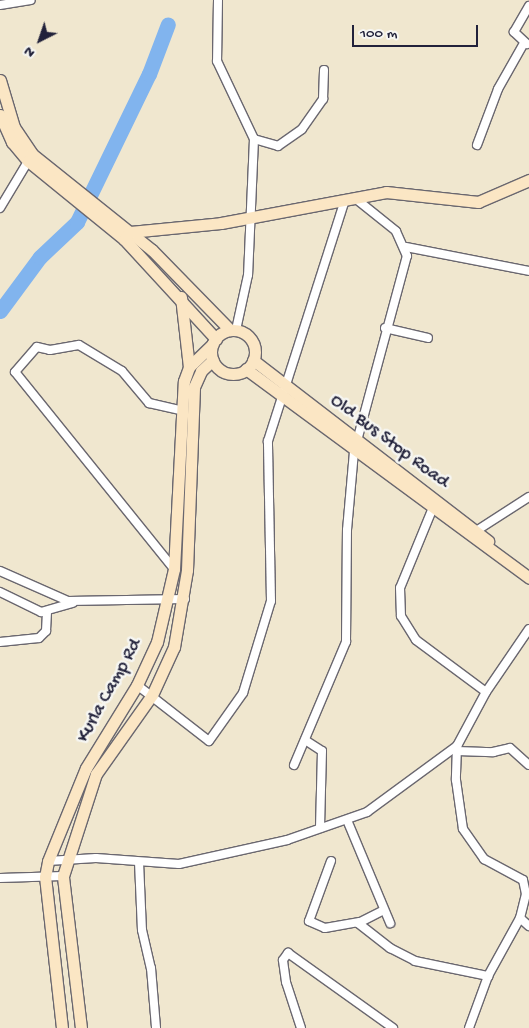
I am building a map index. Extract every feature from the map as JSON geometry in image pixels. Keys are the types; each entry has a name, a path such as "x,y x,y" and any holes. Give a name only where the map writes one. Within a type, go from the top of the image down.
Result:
{"main road":[{"path":"0,80 14,127 30,157"},
{"path":"0,115 12,142 193,288 233,330 252,341 250,365 230,374 213,360 214,341 181,297 127,235"},
{"path":"127,235 253,217 386,192 478,202 529,180"},
{"name":"Kurla Camp Rd","path":"62,1028 45,877 48,861 86,768 137,685 170,598 174,569 180,410 189,367 181,297"},
{"path":"189,367 214,341 233,330"},
{"name":"Kurla Camp Rd","path":"81,1028 62,876 96,774 152,695 174,646 185,598 194,387 201,371 213,360"},
{"name":"Old Bus Stop Road","path":"250,365 354,452 476,531 529,578"},
{"name":"Old Bus Stop Road","path":"285,393 358,439 413,489 432,510 501,555"}],"street":[{"path":"0,4 31,0"},
{"path":"218,0 217,61 254,140 252,161 253,217 248,275 233,330"},
{"path":"477,145 498,90 526,44 514,32 529,6"},
{"path":"254,140 278,146 302,129 323,99 324,70"},
{"path":"0,208 30,157"},
{"path":"137,685 209,741 242,693 271,601 268,441 355,198 396,231 406,247 354,452 347,530 346,642 294,765"},
{"path":"406,247 529,271"},
{"path":"385,328 428,338"},
{"path":"174,569 14,372 37,346 50,350 79,345 122,370 149,403 180,410"},
{"path":"476,531 529,497"},
{"path":"432,510 400,588 401,616 416,640 486,692"},
{"path":"0,571 78,602"},
{"path":"0,592 47,612 78,602 185,598"},
{"path":"0,642 39,638 46,630 47,612"},
{"path":"48,861 67,858 179,864 244,850 347,820 367,812 457,748 486,692 529,629"},
{"path":"305,740 322,751 320,828"},
{"path":"457,748 493,752 510,748 529,765"},
{"path":"457,748 458,815 463,830 484,859 526,877 526,894 520,918 488,976 469,1028"},
{"path":"347,820 390,923"},
{"path":"331,861 308,922 325,928 359,922 384,910"},
{"path":"139,862 142,930 151,968 156,1028"},
{"path":"0,878 62,876"},
{"path":"520,918 529,926"},
{"path":"359,922 390,948 415,961 488,976"},
{"path":"301,1028 286,982 283,960 288,953 393,1028"}],"waterway":[{"path":"0,311 40,257 77,222 149,74 168,24"}]}
